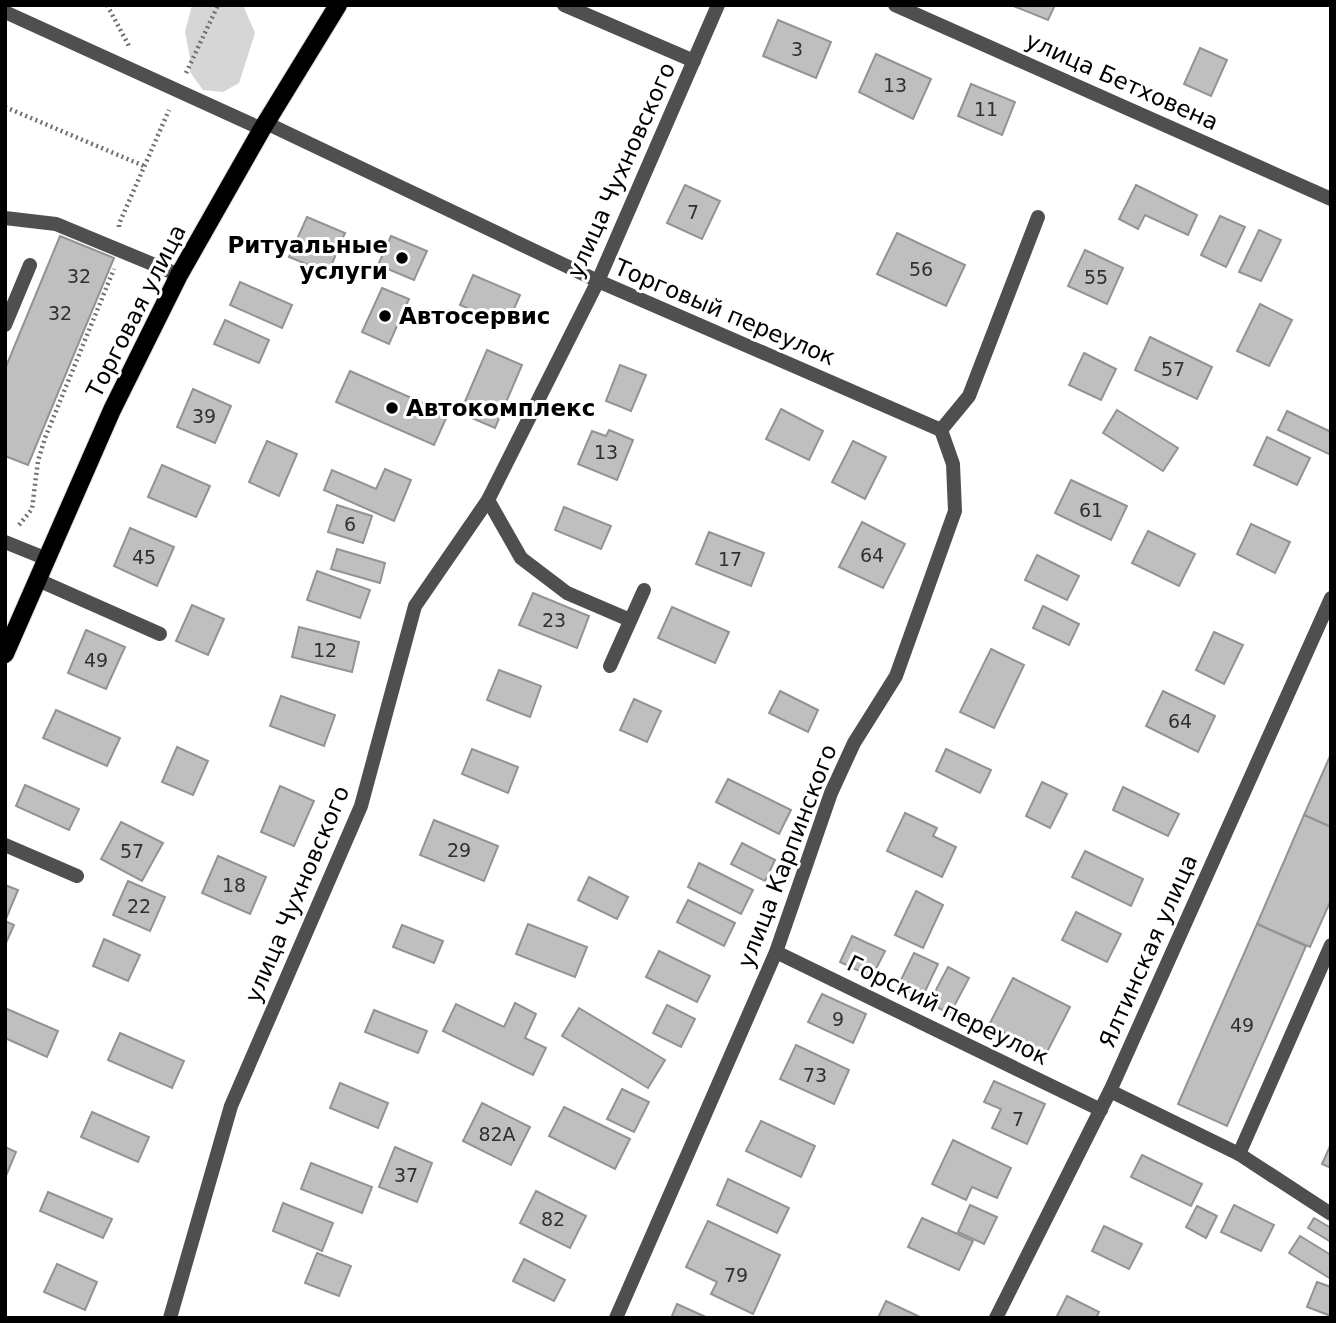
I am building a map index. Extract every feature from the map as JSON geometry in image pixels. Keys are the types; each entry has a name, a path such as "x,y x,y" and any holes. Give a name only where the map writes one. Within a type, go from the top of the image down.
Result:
{"main road":[{"name":"Торговая улица","path":"5,654 112,410 178,275 338,5"}],"street":[{"path":"564,5 694,61"},
{"name":"улица Чухновского","path":"170,1318 231,1106 361,806 415,606 488,500 598,281 718,5"},
{"name":"улица Бетховена","path":"895,5 1331,199"},
{"name":"Торговый переулок","path":"5,12 264,126 598,281 941,430"},
{"path":"941,430 970,396 1038,217"},
{"path":"5,218 56,224 178,275"},
{"path":"5,325 30,265"},
{"name":"улица Карпинского","path":"616,1318 776,952 831,793 855,743 896,676 955,511 953,464 941,430"},
{"path":"488,500 521,558 567,593 630,620"},
{"path":"5,542 47,559"},
{"path":"38,580 160,634"},
{"path":"610,666 645,590"},
{"name":"Ялтинская улица","path":"996,1318 1110,1091 1331,598"},
{"path":"5,845 77,876"},
{"path":"1239,1154 1331,945"},
{"name":"Горский переулок","path":"776,952 1101,1110"},
{"path":"1110,1091 1239,1154 1331,1214"}],"path":[{"path":"5,107 144,166"}],"shaded area":[{"path":"192,5 243,5 255,33 239,83 223,92 203,90 190,72 185,32"}],"building":[{"path":"1011,5 1055,5 1048,20"},
{"path":"778,20 831,42 816,78 763,56"},
{"path":"1200,48 1227,60 1211,96 1184,84"},
{"path":"876,54 931,79 913,119 859,92"},
{"path":"971,84 1015,102 1002,135 958,116"},
{"path":"685,185 720,201 702,239 667,223"},
{"path":"1136,185 1197,215 1188,235 1145,215 1138,229 1119,219"},
{"path":"1220,216 1245,227 1226,267 1201,255"},
{"path":"307,217 345,233 328,273 289,257"},
{"path":"1259,230 1281,240 1261,281 1239,272"},
{"path":"897,233 965,265 946,306 877,274"},
{"path":"60,236 114,258 28,465 5,456 5,369"},
{"name":"Ритуальные услуги","path":"391,236 427,251 414,280 378,265"},
{"path":"1085,250 1123,268 1107,304 1068,286"},
{"path":"473,275 520,295 507,325 460,305"},
{"path":"240,282 292,305 282,328 230,305"},
{"name":"Автосервис","path":"382,288 409,299 389,344 362,332"},
{"path":"1260,304 1292,320 1269,366 1237,351"},
{"path":"225,320 269,340 259,363 214,344"},
{"path":"1150,337 1212,367 1197,399 1135,370"},
{"path":"487,350 522,365 495,428 460,413"},
{"path":"1084,353 1116,369 1101,400 1069,385"},
{"path":"620,365 646,375 631,411 606,401"},
{"name":"Автокомплекс","path":"350,371 448,414 434,445 336,402"},
{"path":"193,389 231,406 215,443 177,427"},
{"path":"781,409 823,431 809,460 766,439"},
{"path":"1117,410 1178,448 1163,471 1103,433"},
{"path":"1287,411 1331,432 1331,455 1278,430"},
{"path":"609,430 633,440 617,480 578,464 592,431 606,436"},
{"path":"1267,437 1310,458 1297,485 1254,465"},
{"path":"267,441 297,454 279,496 249,482"},
{"path":"853,441 886,457 865,499 832,482"},
{"path":"162,465 210,486 196,517 148,497"},
{"path":"385,469 411,480 394,521 324,490 332,470 376,489"},
{"path":"1071,480 1127,506 1111,540 1055,513"},
{"path":"337,505 372,516 363,543 328,532"},
{"path":"564,507 611,526 601,549 555,530"},
{"path":"862,522 905,544 883,588 839,567"},
{"path":"1251,524 1290,542 1275,573 1237,554"},
{"path":"130,528 174,547 157,586 114,566"},
{"path":"1148,531 1195,554 1179,586 1132,563"},
{"path":"709,532 764,553 751,586 696,564"},
{"path":"337,549 385,563 380,583 331,569"},
{"path":"1037,555 1079,576 1067,600 1025,580"},
{"path":"317,571 370,590 360,618 307,600"},
{"path":"533,593 589,616 577,648 519,625"},
{"path":"192,605 224,619 208,655 176,641"},
{"path":"1043,606 1079,624 1069,645 1033,628"},
{"path":"672,607 729,632 715,663 658,638"},
{"path":"299,627 359,642 352,672 292,657"},
{"path":"86,630 125,647 106,689 68,673"},
{"path":"1214,632 1243,645 1224,684 1196,670"},
{"path":"991,649 1024,665 994,728 960,712"},
{"path":"499,670 541,686 530,717 487,700"},
{"path":"780,691 818,710 808,732 769,713"},
{"path":"1163,691 1215,716 1198,752 1146,726"},
{"path":"281,696 335,715 324,746 270,726"},
{"path":"634,699 661,711 647,742 620,730"},
{"path":"56,710 120,738 107,766 43,738"},
{"path":"177,747 208,761 193,795 162,782"},
{"path":"472,749 518,767 508,793 462,774"},
{"path":"946,749 991,770 980,793 936,771"},
{"path":"1331,754 1331,827 1304,815"},
{"path":"728,779 791,810 779,834 716,802"},
{"path":"1042,782 1067,794 1050,828 1026,816"},
{"path":"25,785 79,809 69,830 16,806"},
{"path":"280,786 314,801 294,846 261,832"},
{"path":"1123,787 1179,814 1168,836 1113,810"},
{"path":"905,813 937,828 933,836 956,847 942,877 887,851"},
{"path":"1304,815 1331,827 1331,900 1310,947 1257,924"},
{"path":"434,820 498,846 484,881 420,855"},
{"path":"121,822 163,843 142,881 101,859"},
{"path":"742,843 775,860 765,881 731,864"},
{"path":"1085,851 1143,879 1131,906 1072,877"},
{"path":"218,856 266,877 250,914 202,893"},
{"path":"699,863 753,890 741,914 688,887"},
{"path":"589,877 628,897 617,919 578,900"},
{"path":"128,881 165,897 150,931 113,915"},
{"path":"5,885 18,890 5,921"},
{"path":"916,891 943,905 923,948 895,935"},
{"path":"688,900 735,923 724,946 677,922"},
{"path":"1076,912 1121,934 1107,962 1062,940"},
{"path":"5,921 14,925 5,945"},
{"path":"528,924 587,947 575,977 516,954"},
{"path":"1257,924 1306,946 1227,1126 1178,1104"},
{"path":"402,925 443,941 434,963 393,947"},
{"path":"852,936 885,951 872,977 840,962"},
{"path":"104,939 140,955 128,981 93,966"},
{"path":"659,951 710,976 697,1002 646,977"},
{"path":"914,953 938,964 920,1002 896,990"},
{"path":"948,967 969,978 950,1014 929,1003"},
{"path":"1013,978 1070,1007 1046,1054 989,1025"},
{"path":"822,994 866,1014 853,1043 808,1022"},
{"path":"515,1003 536,1014 525,1038 546,1048 533,1075 443,1031 456,1004 504,1027"},
{"path":"667,1005 695,1019 681,1047 653,1033"},
{"path":"579,1008 665,1060 648,1088 562,1036"},
{"path":"7,1009 58,1031 47,1057 5,1038"},
{"path":"374,1010 427,1031 418,1053 365,1032"},
{"path":"120,1033 184,1061 172,1088 108,1060"},
{"path":"796,1045 849,1070 834,1104 780,1079"},
{"path":"994,1081 1045,1104 1027,1144 992,1128 1001,1109 984,1102"},
{"path":"340,1083 388,1103 378,1128 330,1108"},
{"path":"622,1089 649,1102 634,1132 607,1119"},
{"path":"482,1103 530,1127 511,1165 463,1141"},
{"path":"564,1107 630,1139 615,1169 549,1136"},
{"path":"92,1112 149,1137 138,1162 81,1137"},
{"path":"761,1121 815,1146 801,1177 746,1151"},
{"path":"953,1140 1011,1168 997,1198 972,1187 966,1200 932,1184"},
{"path":"1331,1144 1331,1168 1322,1164"},
{"path":"5,1147 16,1152 5,1178"},
{"path":"395,1147 432,1163 417,1202 379,1187"},
{"path":"1142,1155 1202,1184 1191,1206 1131,1177"},
{"path":"311,1163 372,1187 362,1213 301,1189"},
{"path":"728,1179 789,1208 777,1233 717,1205"},
{"path":"536,1191 586,1216 570,1248 520,1223"},
{"path":"48,1192 112,1219 103,1238 40,1211"},
{"path":"283,1203 333,1223 322,1251 273,1231"},
{"path":"970,1205 997,1217 984,1244 958,1232"},
{"path":"1234,1205 1274,1225 1261,1251 1221,1232"},
{"path":"1197,1206 1217,1216 1206,1238 1186,1227"},
{"path":"922,1218 973,1241 959,1270 908,1247"},
{"path":"1314,1218 1331,1228 1331,1242 1308,1228"},
{"path":"708,1221 780,1255 753,1314 711,1294 717,1282 686,1267"},
{"path":"1104,1226 1142,1244 1129,1269 1092,1251"},
{"path":"1300,1236 1331,1255 1331,1279 1289,1253"},
{"path":"317,1253 351,1266 339,1296 305,1283"},
{"path":"524,1259 565,1280 554,1301 513,1281"},
{"path":"57,1264 97,1282 85,1310 44,1292"},
{"path":"1317,1282 1331,1287 1331,1316 1307,1307"},
{"path":"1067,1296 1099,1312 1096,1318 1056,1318"},
{"path":"886,1301 922,1318 878,1318"},
{"path":"677,1304 708,1318 671,1318"}],"place":[{"name":"Ритуальные услуги","path":"402,258"},
{"name":"Автосервис","path":"385,316"},
{"name":"Автокомплекс","path":"392,408"}]}
